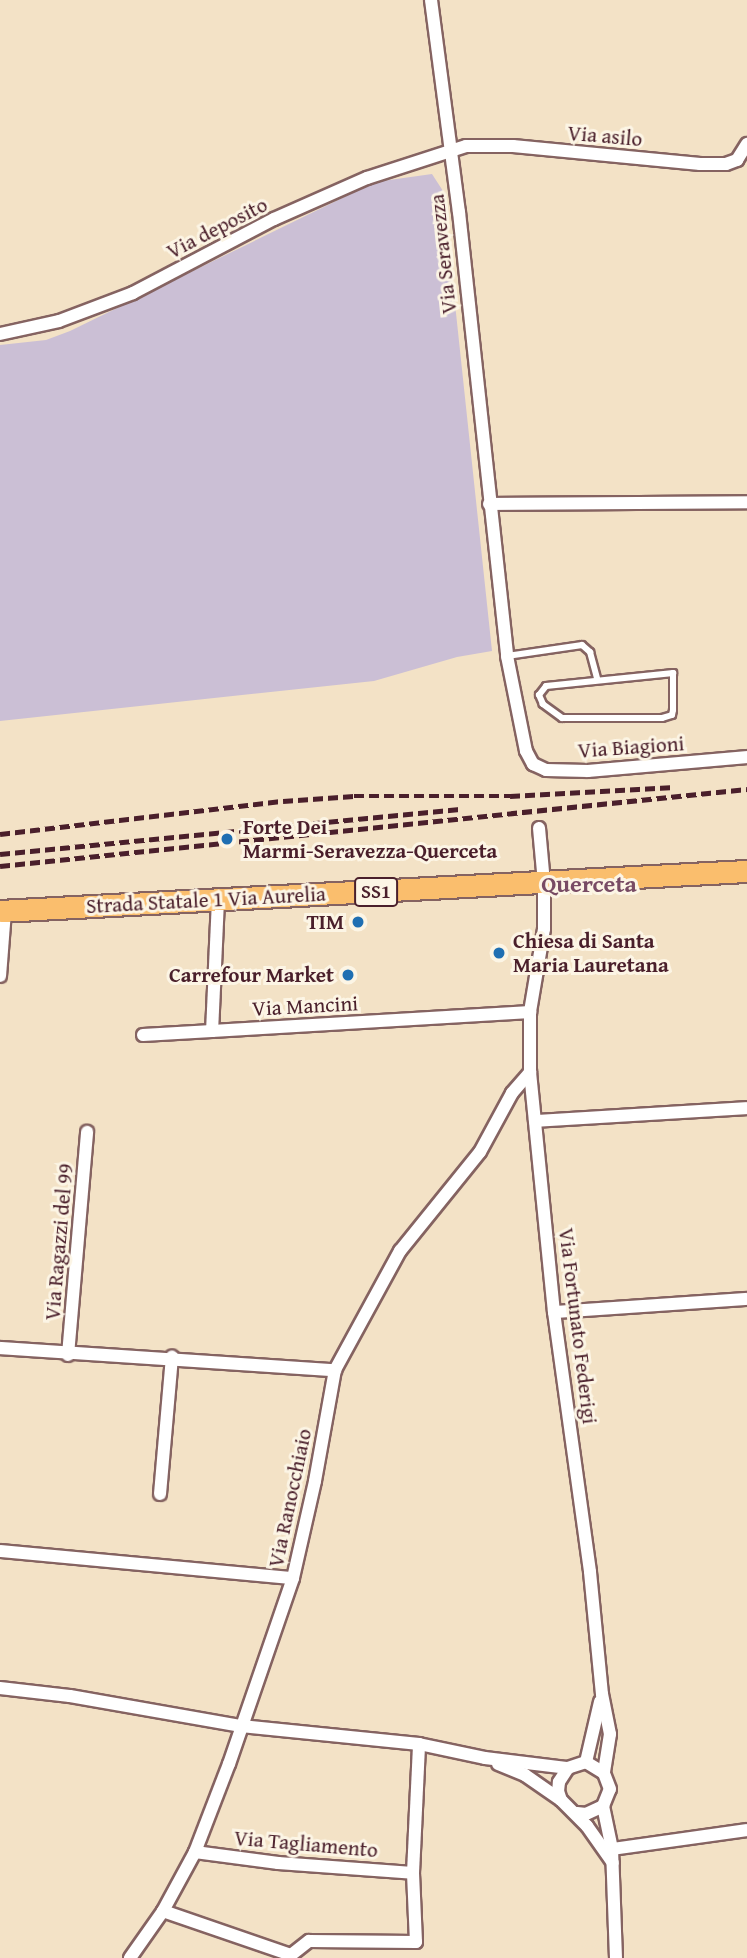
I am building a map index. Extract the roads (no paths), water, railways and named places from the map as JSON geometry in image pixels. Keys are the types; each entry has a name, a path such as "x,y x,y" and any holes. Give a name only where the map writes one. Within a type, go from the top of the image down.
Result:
{"main road":[{"name":"Strada Statale 1 Via Aurelia","path":"3,911 747,871"}],"street":[{"name":"Via Seravezza","path":"431,0 451,153 507,656 526,751"},
{"name":"Via asilo","path":"451,153 466,146 513,146 700,164 726,164 737,160 747,144"},
{"name":"Via deposito","path":"0,334 59,321 133,293 309,204 367,178 451,153"},
{"path":"489,504 747,502"},
{"name":"Via Biagioni","path":"526,751 533,764 546,770 588,771 747,757"},
{"name":"Via Fortunato Federigi","path":"539,828 544,883 544,929 530,1012 530,1072 554,1312 590,1572 602,1695 610,1734 604,1773"},
{"path":"212,1031 218,900"},
{"path":"0,976 3,911"},
{"name":"Via Mancini","path":"143,1035 530,1012"},
{"name":"Via Ranocchiaio","path":"130,1958 163,1911 195,1853 293,1577 316,1481 335,1370 400,1251 480,1152 512,1093 530,1072"},
{"path":"535,1121 747,1108"},
{"name":"Via Ragazzi del 99","path":"68,1355 87,1132"},
{"path":"554,1312 747,1300"},
{"path":"0,1348 68,1355 172,1357 335,1370"},
{"path":"160,1494 172,1357"},
{"path":"0,1551 293,1577"},
{"path":"0,1688 70,1696 241,1726 419,1744 485,1758 568,1768 586,1762 604,1773 610,1789 603,1806 612,1849 616,1958"},
{"path":"586,1762 602,1695"},
{"path":"163,1911 291,1955 309,1941 416,1942 413,1873 419,1744"},
{"path":"485,1758 525,1775 577,1813 613,1863"},
{"path":"561,1800 559,1782 568,1768"},
{"path":"577,1813 586,1814 603,1806"},
{"path":"612,1849 747,1830"},
{"name":"Via Tagliamento","path":"195,1853 413,1873"}],"lane":[{"path":"507,656 582,645 590,652 597,679"},
{"path":"673,673 672,715 662,718 562,718 543,704 540,695 546,687 597,679 673,673"}],"railway":[{"path":"0,834 283,801 354,796 510,796 675,787"},
{"path":"0,866 747,789"},
{"path":"0,854 460,809"}],"place":[{"name":"Forte Dei Marmi-Seravezza-Querceta","path":"227,839"},
{"name":"TIM","path":"358,922"},
{"name":"Chiesa di Santa Maria Lauretana","path":"499,953"},
{"name":"Carrefour Market","path":"348,975"}],"district":[{"name":"Querceta","path":"589,884"}]}
